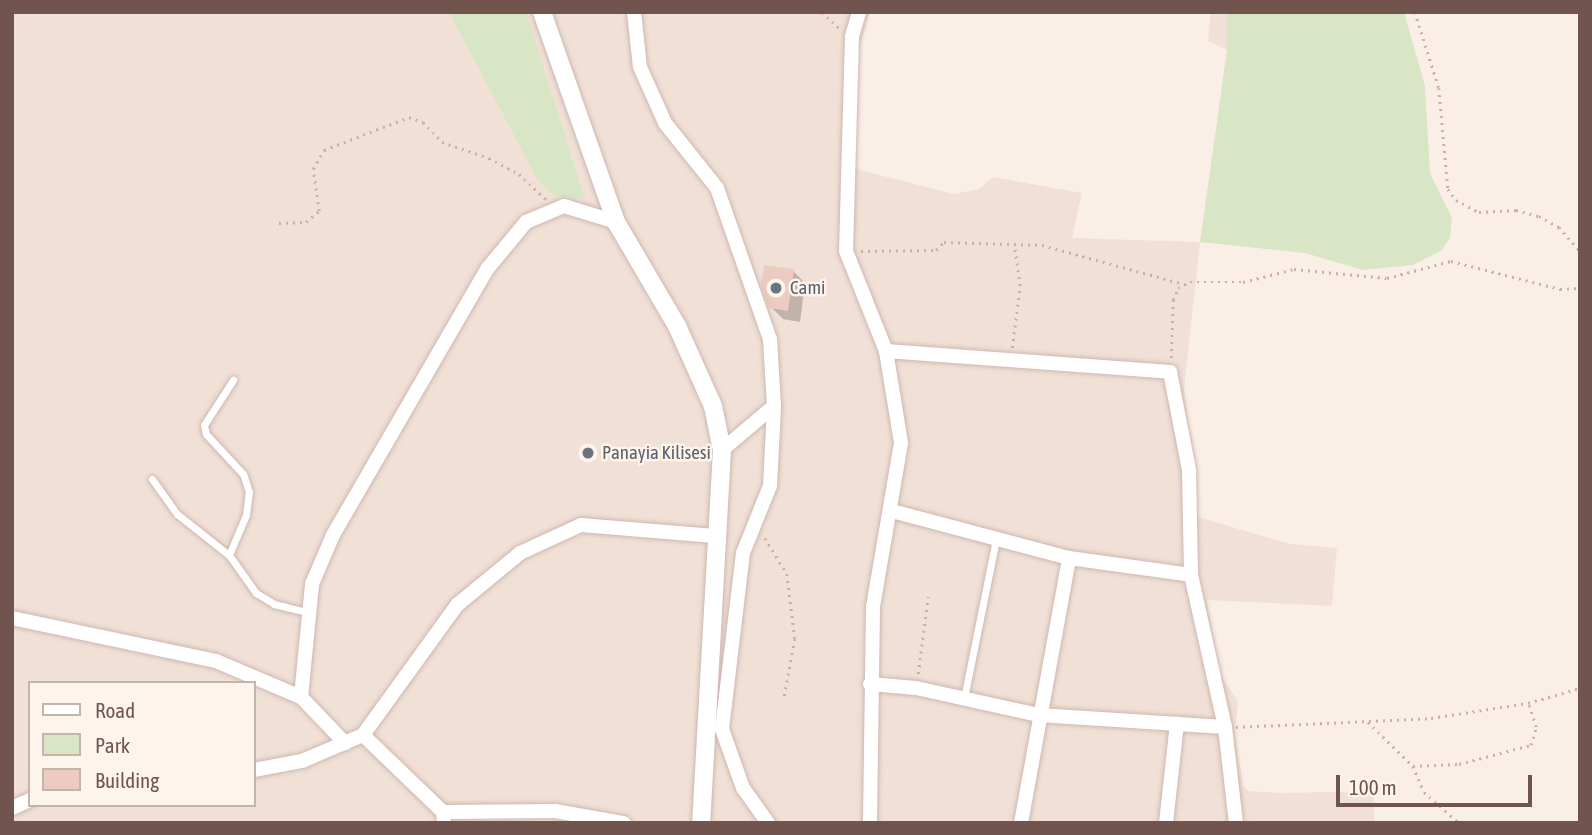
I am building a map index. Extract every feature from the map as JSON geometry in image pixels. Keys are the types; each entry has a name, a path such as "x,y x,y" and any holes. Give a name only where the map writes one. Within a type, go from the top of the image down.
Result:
{"street":[{"path":"542,12 616,222 677,326 713,406 722,450 715,536 714,726 743,788 768,823"},
{"path":"628,12 634,19 640,67 665,123 716,188 770,339 774,406 770,486 757,526 743,553 701,823"},
{"path":"859,12 852,37 846,251 886,351 901,443 892,511 873,607 870,823"},
{"path":"301,697 307,612 312,584 333,535 488,268 526,222 564,206 616,222"},
{"path":"886,351 1170,372 1189,470 1191,575 1225,727 1236,823"},
{"path":"722,450 774,406"},
{"path":"892,511 1069,558 1191,575"},
{"path":"256,770 302,761 363,735 457,605 520,553 581,525 715,536"},
{"path":"1021,823 1069,558"},
{"path":"12,618 216,662 301,697 345,743"},
{"path":"870,684 916,688 1039,715 1225,727"},
{"path":"1166,823 1177,724"},
{"path":"363,735 443,817 555,811 624,823"}],"lane":[{"path":"229,555 248,508 248,486 206,434 204,425 233,380"},
{"path":"152,479 177,514 229,555 262,598 307,612"},
{"path":"964,699 996,539"}],"path":[{"path":"822,12 852,37"},
{"path":"1415,12 1440,88 1448,189 1456,200 1479,212 1516,210 1539,216 1559,228 1580,251"},
{"path":"279,223 306,222 320,211 313,169 324,150 409,117 423,122 442,142 489,158 519,174 555,210"},
{"path":"846,251 936,250 944,242 1042,245 1184,284 1243,282 1294,269 1406,276 1451,261 1560,289 1580,288"},
{"path":"1011,359 1020,286 1014,244"},
{"path":"1170,372 1172,300 1184,284"},
{"path":"757,526 787,574 795,639 783,699"},
{"path":"916,688 928,597"},
{"path":"1225,727 1432,718 1528,702 1580,688"},
{"path":"1413,766 1460,764 1531,745 1536,727 1528,702"},
{"path":"1368,722 1413,766 1424,792 1459,823"}],"shaded area":[{"path":"12,12 870,12 854,68 848,167 954,194 979,189 993,177 1082,193 1072,238 1200,242 1184,389 1198,517 1290,544 1337,548 1332,606 1207,600 1219,672 1238,702 1235,733 1243,785 1248,791 1282,793 1374,791 1374,823 12,823"},
{"path":"1211,12 1227,12 1227,50 1208,41"}],"green space":[{"path":"449,12 526,12 585,199 556,196 538,181"},
{"path":"1227,12 1404,12 1425,86 1430,173 1452,218 1450,238 1442,250 1413,265 1363,270 1305,253 1200,242 1227,50"}],"building":[{"name":"Cami","path":"764,265 794,269 788,311 769,308 761,285"}],"place":[{"name":"Cami","path":"776,288"},
{"name":"Panayia Kilisesi","path":"588,453"}]}
